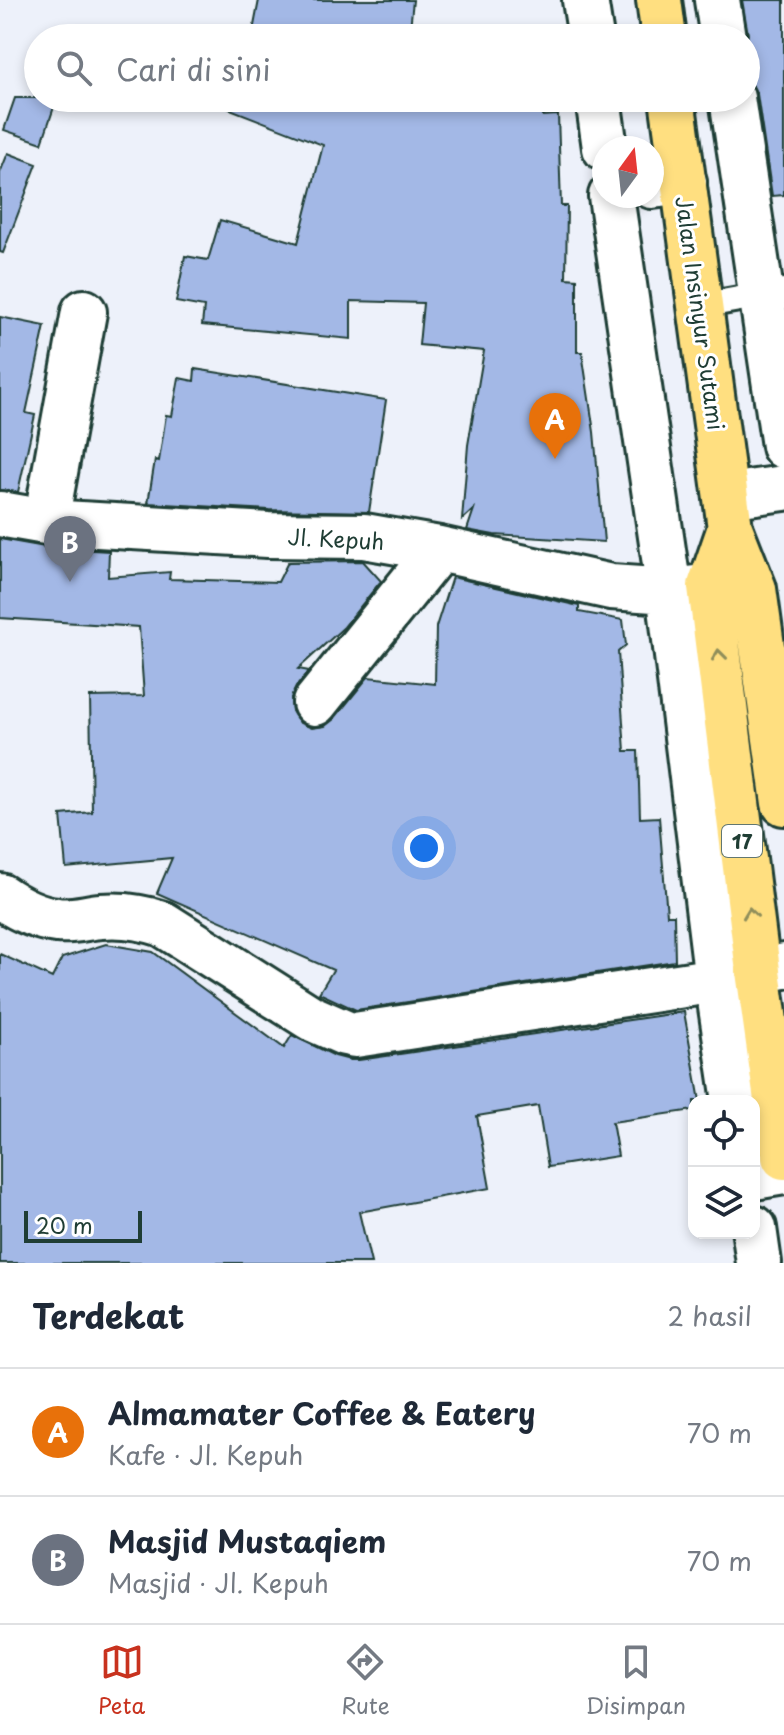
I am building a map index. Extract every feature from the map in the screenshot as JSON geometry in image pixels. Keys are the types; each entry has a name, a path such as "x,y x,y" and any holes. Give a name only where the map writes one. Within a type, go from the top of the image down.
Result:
{"highway":[{"path":"659,0 662,24"},
{"name":"Jalan Insinyur Sutami","path":"671,112 668,184 700,306 728,512 754,589 784,803"},
{"name":"Jalan Insinyur Sutami","path":"728,512 690,588 705,716 784,1157"}],"street":[{"path":"585,0 589,24"},
{"path":"717,0 721,24"},
{"path":"600,112 603,136"},
{"path":"735,112 772,292 784,446"},
{"path":"613,208 690,588"},
{"path":"46,522 84,312"},
{"path":"728,512 784,488"},
{"name":"Jl. Kepuh","path":"0,514 46,522 268,535 364,536 439,549 611,587 754,589"},
{"path":"315,703 439,549"},
{"path":"0,896 27,912 53,920 139,917 163,924 311,1018 355,1035 753,972 736,1095"},
{"path":"760,1176 784,1172"},
{"path":"756,1239 759,1263"}],"lane":[{"path":"700,306 772,292"}],"building":[{"path":"259,0 413,0 410,24 254,24"},
{"path":"742,0 784,0 784,195 772,196 760,112 760,24 746,24"},
{"path":"15,98 24,98 24,112 52,112 42,143 4,130"},
{"path":"238,112 542,112 542,116 558,115 561,206 567,206 566,278 577,279 577,352 582,352 594,432 604,542 494,535 467,530 474,509 462,520 468,445 484,351 419,345 423,303 351,301 351,339 202,325 204,307 176,302 185,256 208,260 220,220 298,243 323,145"},
{"path":"8,153 37,164 3,253 0,252 0,173"},
{"path":"0,317 45,326 26,413 35,415 18,492 0,490"},
{"path":"195,369 386,400 369,512 148,503 166,415 172,416 179,378 194,381"},
{"path":"0,539 45,547 109,551 108,577 170,572 169,579 278,582 288,562 363,561 381,581 344,627 298,669 309,671 291,698 292,711 300,723 312,728 325,726 334,719 368,677 435,684 436,627 452,577 579,606 579,612 623,620 626,645 618,652 625,751 638,751 640,818 659,817 667,915 674,915 675,961 356,1010 319,993 333,970 157,893 172,858 66,868 61,815 92,812 90,697 144,696 139,627 0,618"},
{"path":"106,944 153,952 284,1048 292,1035 350,1060 684,1012 699,1095 688,1095 688,1111 612,1122 618,1156 548,1167 538,1106 477,1116 490,1188 359,1212 371,1263 0,1263 0,954 52,978 62,958"}],"place":[{"name":"Almamater Coffee & Eatery","path":"555,459"},
{"name":"Masjid Mustaqiem","path":"70,582"}]}
